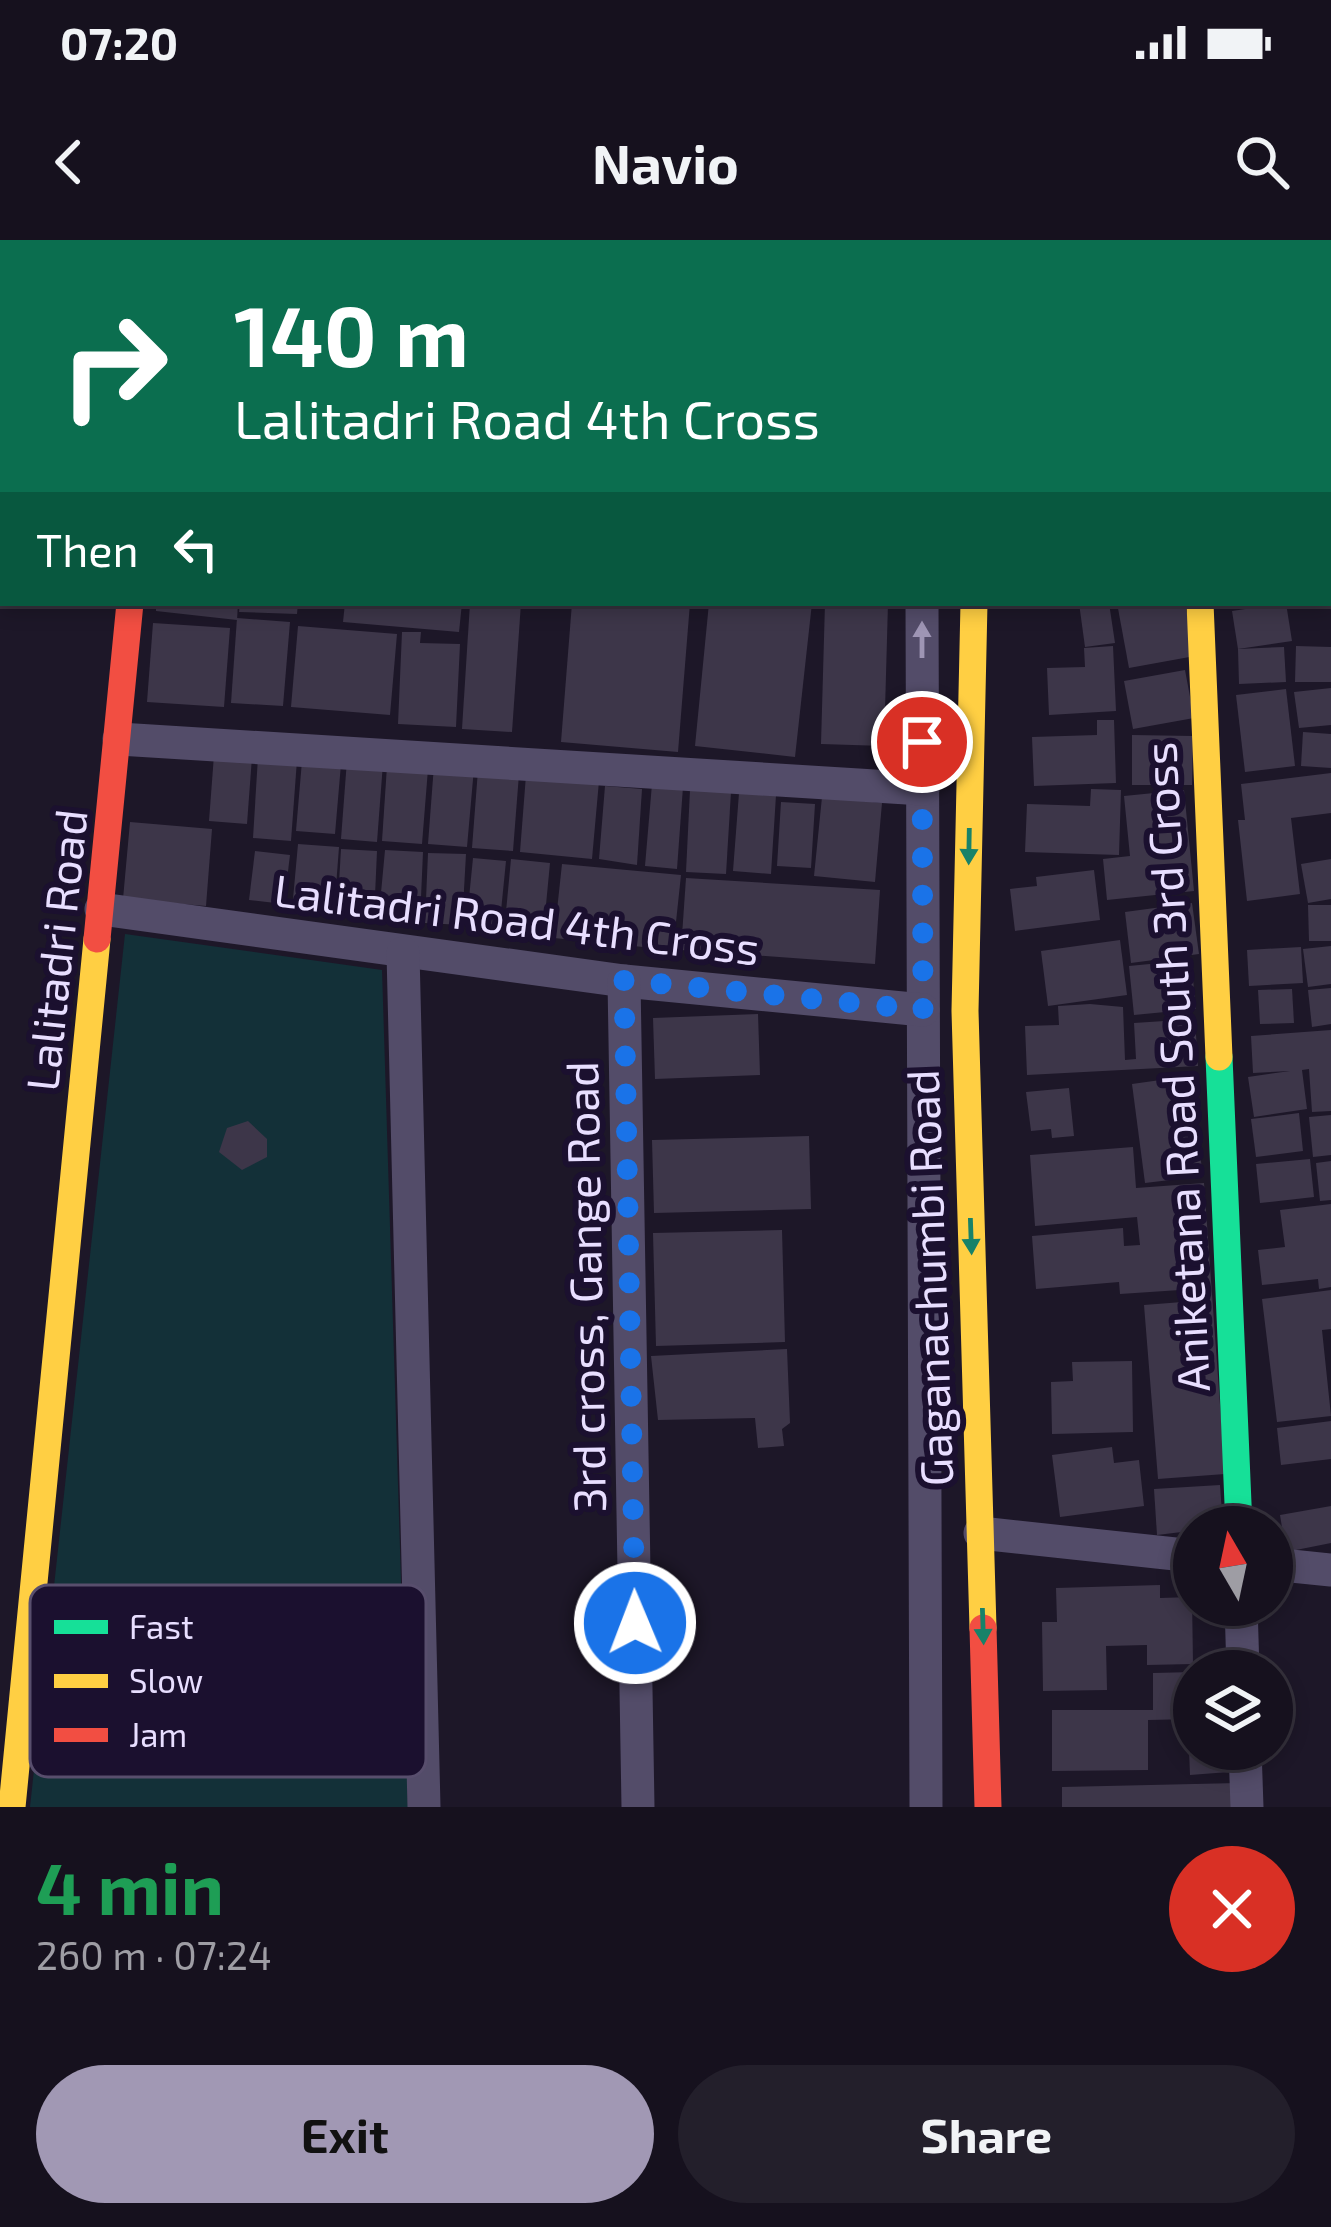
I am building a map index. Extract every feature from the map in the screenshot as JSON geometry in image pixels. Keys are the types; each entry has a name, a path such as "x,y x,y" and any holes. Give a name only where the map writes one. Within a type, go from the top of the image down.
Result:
{"street":[{"name":"Lalitadri Road","path":"34,1585 130,606"},
{"name":"Gaganachumbi Road","path":"922,606 926,1807"},
{"name":"Gaganachumbi Road","path":"974,606 965,1011 988,1807"},
{"name":"Aniketana Road South 3rd Cross","path":"1200,606 1207,869 1232,1248 1238,1506"},
{"path":"119,739 922,789"},
{"name":"Lalitadri Road 4th Cross","path":"101,909 403,953 923,1010"},
{"path":"403,953 419,1585"},
{"name":"3rd cross, Gange Road","path":"624,980 638,1807"},
{"path":"980,1533 1173,1554"},
{"path":"1293,1566 1331,1570"},
{"name":"Lalitadri Road","path":"12,1807 30,1625"},
{"path":"1246,1770 1247,1807"},
{"path":"423,1777 424,1807"}],"shaded area":[{"path":"125,934 382,970 401,1585 54,1585"},
{"path":"33,1777 407,1777 408,1807 30,1807"}],"building":[{"path":"156,606 238,606 237,620 156,611"},
{"path":"240,606 298,606 297,614 239,612"},
{"path":"345,606 462,606 459,632 343,622"},
{"path":"470,606 521,606 512,732 462,729"},
{"path":"572,606 690,606 678,752 561,742"},
{"path":"709,606 812,606 795,757 695,746"},
{"path":"825,606 888,606 884,746 821,744"},
{"path":"1079,606 1109,606 1115,643 1085,647"},
{"path":"1118,606 1186,606 1195,656 1129,668"},
{"path":"1286,606 1292,641 1238,649 1232,611"},
{"path":"237,618 290,622 283,706 231,703"},
{"path":"153,623 230,628 224,707 147,702"},
{"path":"298,626 397,634 390,715 291,707"},
{"path":"402,632 421,632 420,643 460,644 456,727 398,724"},
{"path":"1113,646 1116,711 1049,715 1047,668 1085,667 1084,648"},
{"path":"1296,646 1331,647 1331,682 1295,682"},
{"path":"1284,647 1286,682 1239,684 1238,649"},
{"path":"1185,670 1194,718 1133,729 1124,681"},
{"path":"1331,688 1331,725 1299,728 1294,692"},
{"path":"1286,689 1295,766 1245,772 1236,695"},
{"path":"1097,720 1114,720 1116,783 1034,786 1032,737 1097,735"},
{"path":"1303,732 1331,734 1331,768 1301,766"},
{"path":"1132,735 1193,736 1192,785 1132,785"},
{"path":"214,755 252,757 247,824 209,821"},
{"path":"258,757 297,760 291,841 253,838"},
{"path":"347,760 383,763 377,842 341,839"},
{"path":"302,761 341,764 335,834 296,831"},
{"path":"434,765 474,768 467,847 428,844"},
{"path":"387,766 428,769 422,844 382,841"},
{"path":"478,770 519,774 513,851 472,848"},
{"path":"1331,773 1331,813 1291,818 1300,894 1247,901 1238,820 1245,820 1241,784"},
{"path":"526,775 599,781 592,859 520,852"},
{"path":"652,784 683,787 677,869 645,866"},
{"path":"605,786 642,789 637,865 599,859"},
{"path":"1091,789 1121,790 1119,855 1025,852 1027,804 1090,806"},
{"path":"690,790 731,792 726,874 686,872"},
{"path":"1184,790 1194,891 1107,900 1103,859 1130,856 1124,796"},
{"path":"739,793 776,795 771,874 733,871"},
{"path":"822,797 882,803 875,882 814,876"},
{"path":"781,802 815,804 811,868 777,866"},
{"path":"130,822 212,829 206,906 123,899"},
{"path":"298,844 339,847 334,913 292,910"},
{"path":"341,849 377,851 374,918 337,916"},
{"path":"385,850 423,852 420,920 379,914"},
{"path":"255,851 290,855 284,904 249,900"},
{"path":"428,853 466,854 462,925 425,923"},
{"path":"473,858 506,861 499,931 466,928"},
{"path":"511,859 550,863 543,936 504,933"},
{"path":"1331,859 1331,899 1308,903 1301,864"},
{"path":"562,864 681,875 673,950 554,938"},
{"path":"1094,870 1100,920 1015,931 1010,889 1037,886 1036,877"},
{"path":"686,878 880,890 875,964 681,950"},
{"path":"1192,903 1199,954 1131,963 1125,912"},
{"path":"1308,905 1331,905 1331,941 1309,941"},
{"path":"1120,940 1127,995 1048,1006 1041,951"},
{"path":"1331,946 1331,984 1308,987 1303,949"},
{"path":"1301,947 1303,983 1249,986 1247,950"},
{"path":"1191,960 1196,1009 1134,1015 1129,966"},
{"path":"1331,988 1331,1024 1312,1027 1308,990"},
{"path":"1292,989 1294,1023 1260,1024 1258,990"},
{"path":"1058,1006 1123,1007 1125,1060 1136,1059 1134,1023 1195,1019 1198,1066 1027,1075 1025,1026 1059,1025"},
{"path":"758,1014 760,1075 655,1079 653,1018"},
{"path":"1331,1030 1331,1111 1312,1112 1309,1069 1302,1070 1307,1109 1254,1117 1248,1077 1290,1071 1253,1073 1251,1036"},
{"path":"1189,1076 1203,1176 1145,1183 1132,1084"},
{"path":"1069,1088 1074,1136 1052,1138 1051,1129 1031,1131 1026,1092"},
{"path":"1299,1113 1303,1151 1256,1157 1251,1119"},
{"path":"1331,1115 1331,1155 1313,1157 1309,1117"},
{"path":"248,1121 267,1139 267,1157 242,1170 219,1152 227,1128"},
{"path":"809,1136 811,1209 654,1213 652,1140"},
{"path":"1133,1147 1136,1188 1204,1183 1225,1474 1158,1479 1144,1305 1195,1301 1195,1289 1120,1294 1119,1282 1036,1289 1032,1236 1123,1228 1124,1246 1140,1245 1137,1217 1035,1226 1030,1155"},
{"path":"1310,1159 1314,1197 1260,1203 1256,1164"},
{"path":"1331,1161 1331,1200 1320,1201 1316,1163"},
{"path":"1331,1204 1331,1287 1319,1289 1318,1279 1262,1285 1258,1250 1285,1247 1280,1210"},
{"path":"782,1230 785,1342 656,1346 653,1233"},
{"path":"1331,1290 1331,1329 1322,1330 1331,1416 1277,1422 1262,1299"},
{"path":"787,1349 790,1423 782,1429 784,1446 758,1448 755,1418 658,1420 651,1356"},
{"path":"1132,1361 1133,1432 1052,1434 1051,1382 1073,1381 1072,1362"},
{"path":"1331,1421 1331,1459 1281,1465 1277,1428"},
{"path":"1112,1447 1114,1463 1139,1460 1144,1506 1060,1517 1052,1455"},
{"path":"1220,1485 1222,1506 1173,1506 1173,1533 1157,1535 1154,1489"},
{"path":"1331,1506 1331,1543 1293,1551 1293,1513"},
{"path":"1160,1585 1160,1598 1173,1598 1173,1626 1192,1626 1193,1650 1173,1650 1173,1664 1147,1665 1147,1645 1106,1646 1107,1690 1043,1691 1042,1622 1057,1622 1056,1588"},
{"path":"1153,1673 1173,1673 1173,1719 1148,1720 1148,1770 1052,1771 1052,1710 1153,1710"},
{"path":"1190,1770 1229,1770 1229,1772 1190,1775"},
{"path":"1238,1783 1239,1807 1062,1807 1062,1787"}],"traffic: fast":[{"path":"1219,1057 1238,1506"}],"traffic: slow":[{"path":"974,606 965,1011 983,1628"},
{"path":"1200,606 1219,1057"},
{"path":"34,1585 97,939"},
{"path":"12,1807 30,1623"}],"traffic: jam":[{"path":"97,939 130,606"},
{"path":"983,1628 988,1807"}],"route":[{"path":"635,1623 624,980 923,1010 922,742"}]}
